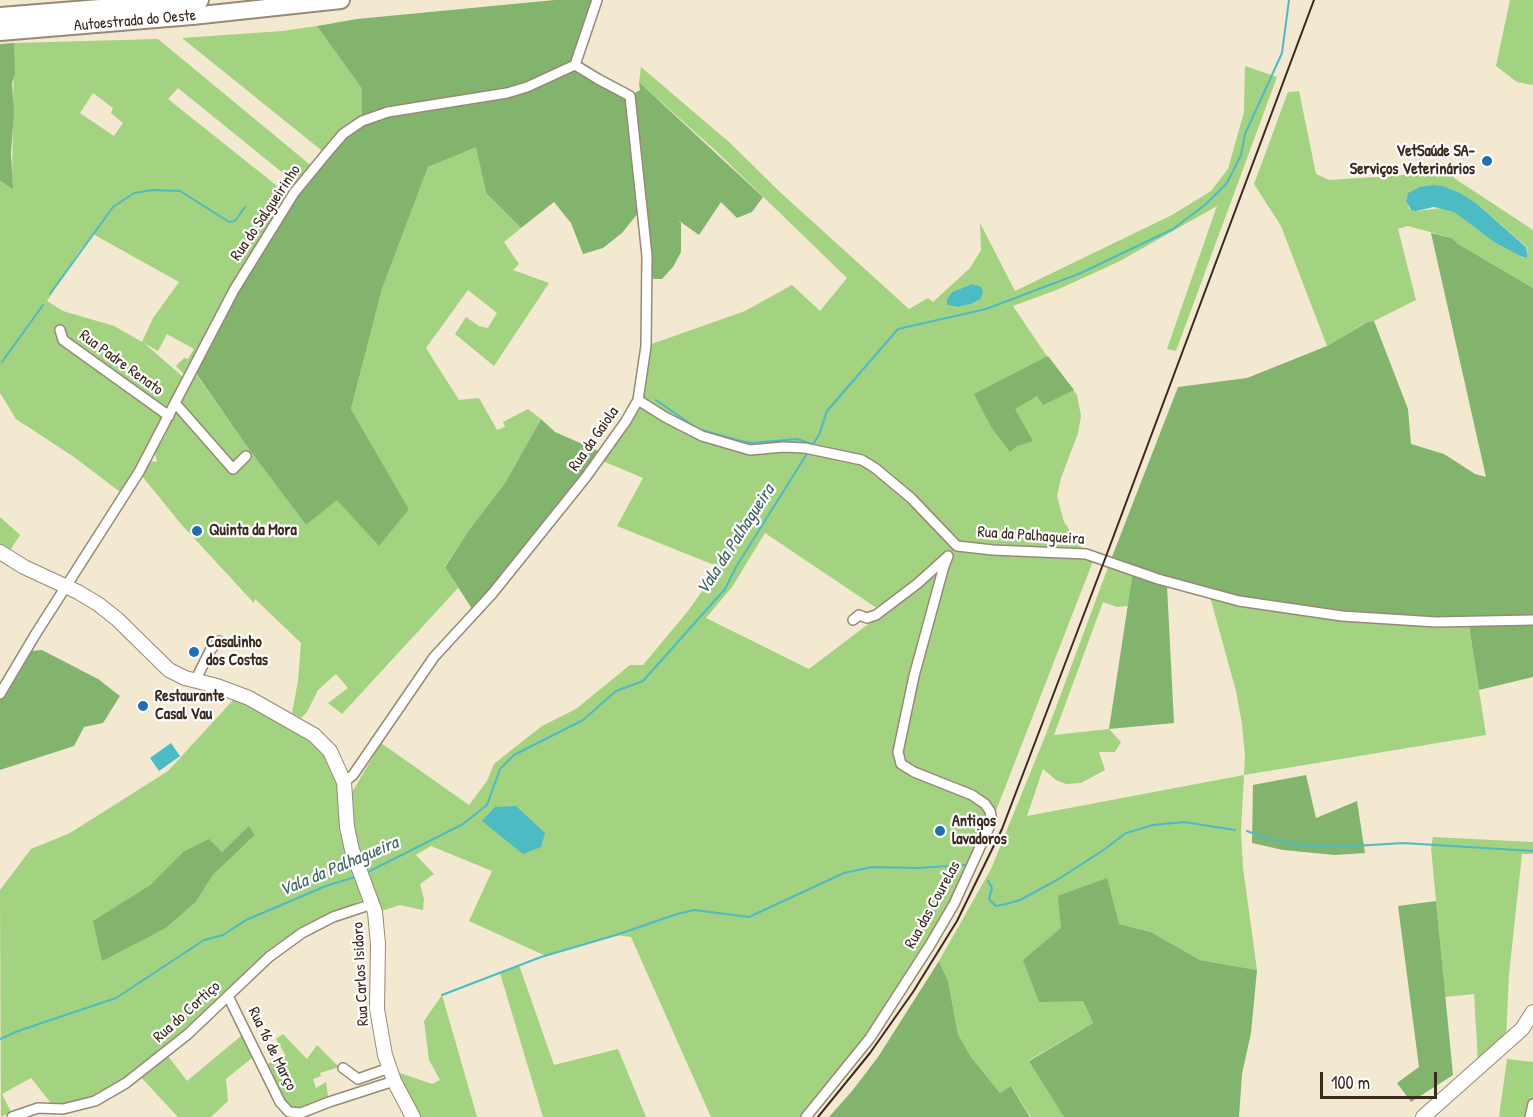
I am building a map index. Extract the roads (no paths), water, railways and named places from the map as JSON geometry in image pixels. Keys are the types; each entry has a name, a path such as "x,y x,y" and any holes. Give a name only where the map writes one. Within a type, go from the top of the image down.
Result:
{"highway":[{"name":"Autoestrada do Oeste","path":"0,16 200,0"},
{"name":"Autoestrada do Oeste","path":"0,32 181,17 341,0"}],"street":[{"path":"575,65 597,0"},
{"name":"Rua da Gaiola","path":"344,782 353,775 434,657 492,594 586,477 626,421 638,400 646,346 647,256 630,96 575,65"},
{"name":"Rua do Salgueirinho","path":"0,694 139,472 234,290 294,193 343,134 362,121 388,112 507,93 527,87 575,65"},
{"name":"Rua Padre Renato","path":"60,330 63,340 169,416"},
{"name":"Rua da Palhagueira","path":"638,400 702,436 750,450 783,447 808,449 861,460 875,468 911,498 957,546 1086,554 1158,579 1239,601 1342,616 1436,622 1533,620"},
{"path":"176,403 233,469 246,456"},
{"path":"853,620 859,615 867,618 876,615 917,584 957,546"},
{"name":"Rua Carlos Isidoro","path":"0,552 24,567 66,586 108,611 169,670 249,698 314,735 330,751 344,782 349,840 372,904 378,933 376,1009 392,1075 413,1117"},
{"name":"Rua das Courelas","path":"806,1117 870,1038 930,945 954,904 992,821 990,811 985,804 972,795 914,772 902,764 898,752 914,676 948,556"},
{"path":"195,681 211,649 219,641"},
{"name":"Rua do Cortiço","path":"12,1117 26,1115 38,1108 63,1109 95,1101 126,1083 188,1034 269,957 302,933 333,917 372,904"},
{"name":"Rua 16 de Março","path":"228,996 280,1102 289,1112 301,1113 392,1075"},
{"path":"1423,1117 1522,1029 1533,1012"},
{"path":"343,1068 358,1079 392,1075"},
{"path":"1530,1117 1533,1104"}],"water":[{"path":"1434,185 1458,192 1477,204 1526,247 1528,256 1526,258 1520,256 1494,242 1454,212 1434,207 1411,210 1406,201 1408,193 1420,187"},
{"path":"972,284 980,286 983,290 981,299 958,307 947,305 947,299 952,292"},
{"path":"171,743 180,756 159,771 150,758"},
{"path":"516,806 545,833 541,847 523,854 482,821 495,807"}],"waterway":[{"name":"Vala da Palhagueira","path":"811,447 819,435 827,411 898,329 986,309 1081,273 1173,229 1206,204 1227,183 1241,155 1245,134 1282,53 1289,0"},
{"path":"50,294 113,207 134,193 153,190 180,191 229,222 235,221 245,207"},
{"path":"2,362 43,305"},
{"path":"656,400 698,429 752,443 797,439 812,444"},
{"name":"Vala da Palhagueira","path":"366,873 463,824 487,805 500,769 514,755 583,720 616,691 643,681 725,589 736,567 808,452"},
{"path":"988,881 992,888 989,899 996,906 1006,904 1020,900 1057,880 1126,833 1153,825 1184,822 1235,830"},
{"path":"1247,831 1266,838 1305,846 1403,843 1533,851"},
{"path":"442,995 541,957 677,914 694,910 749,917 844,873 872,867 916,868 967,865"},
{"name":"Vala da Palhagueira","path":"0,1039 116,998 204,940 223,935 246,920 326,886 355,877"}],"railway":[{"path":"818,1117 870,1053 913,992 957,921 1002,829 1314,0"}],"place":[{"name":"VetSaúde SA- Serviços Veterinários","path":"1487,161"},
{"name":"Quinta da Mora","path":"197,531"},
{"name":"Casalinho dos Costas","path":"194,652"},
{"name":"Restaurante Casal Vau","path":"143,706"},
{"name":"Antigos lavadoros","path":"940,831"}]}
